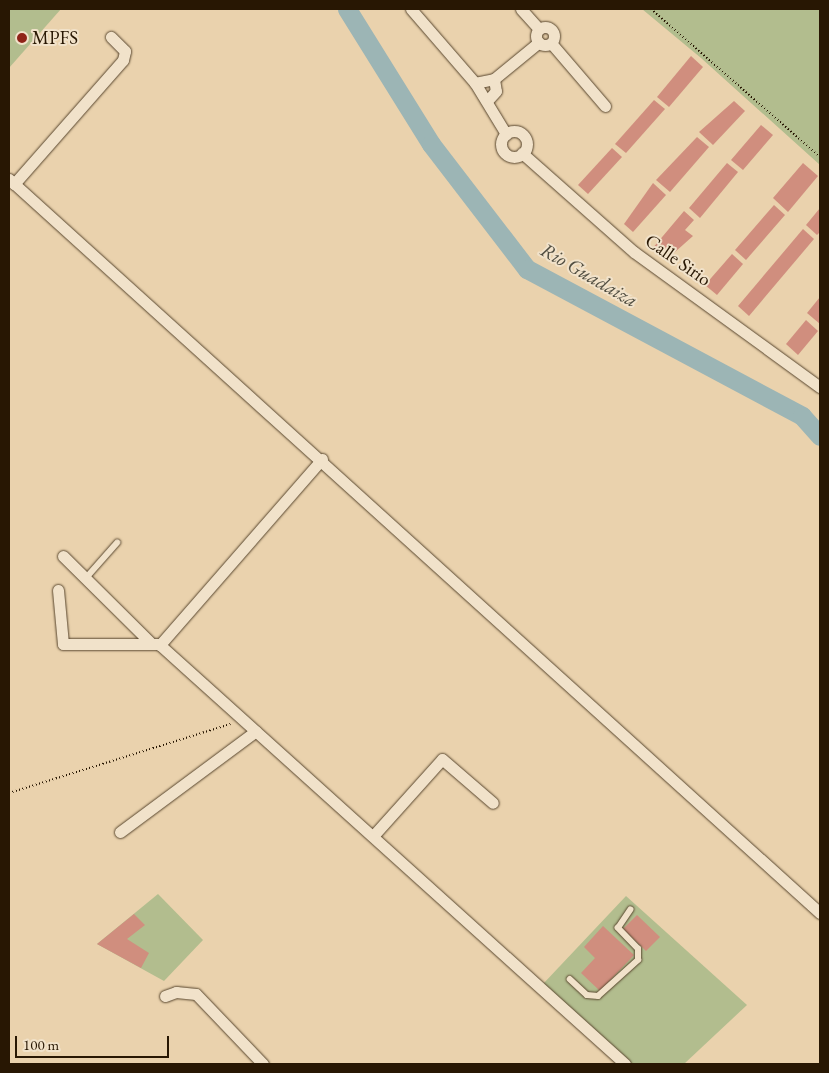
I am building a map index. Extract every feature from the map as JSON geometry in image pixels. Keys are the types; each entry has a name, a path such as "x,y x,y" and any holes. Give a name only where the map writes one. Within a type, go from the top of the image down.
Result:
{"street":[{"path":"411,9 475,82 506,134"},
{"path":"521,9 539,29 539,42"},
{"path":"539,29 552,30 551,43"},
{"path":"111,37 125,51 123,60 11,182 322,459 820,913"},
{"path":"475,82 494,79 539,42 551,43 605,106"},
{"path":"487,101 496,91 494,79"},
{"path":"506,134 524,136 522,154 510,156 504,152 502,139 506,134"},
{"name":"Calle Sirio","path":"522,154 634,252 820,387"},
{"path":"58,590 63,644 155,643 322,459"},
{"path":"63,556 155,643 256,731 625,1064"},
{"path":"120,832 256,731"},
{"path":"373,836 442,759 492,804"},
{"path":"166,996 176,992 196,994 263,1064"}],"lane":[{"path":"86,578 118,544"},
{"path":"570,979 588,995 598,996 638,960 638,949 618,928 630,910"}],"path":[{"path":"651,9 820,157"},
{"path":"9,793 242,719"}],"green space":[{"name":"MPFS","path":"9,9 61,9 9,68"},
{"path":"642,9 820,9 820,165 701,58"},
{"path":"158,894 203,940 164,981 97,944"},
{"path":"626,896 747,1005 684,1064 630,1064 543,984"}],"building":[{"path":"691,56 703,67 669,107 657,97"},
{"path":"654,100 665,109 626,153 615,144"},
{"path":"734,101 745,111 713,145 699,132"},
{"path":"761,125 773,135 743,170 731,160"},
{"path":"697,137 709,147 670,192 656,180"},
{"path":"612,148 622,157 588,194 578,185"},
{"path":"727,163 738,172 700,218 689,208"},
{"path":"803,163 818,176 788,212 773,198"},
{"path":"653,183 666,195 633,232 624,224"},
{"path":"774,205 785,215 746,260 735,250"},
{"path":"820,208 820,232 817,235 806,225"},
{"path":"684,211 694,220 685,230 693,236 666,260 652,249"},
{"path":"803,229 814,239 749,316 738,306"},
{"path":"732,254 743,264 717,295 705,285"},
{"path":"820,297 820,324 807,313"},
{"path":"806,320 818,331 798,355 786,344"},
{"path":"134,914 145,925 127,939 149,953 141,968 97,944"},
{"path":"637,915 660,937 646,951 623,929"},
{"path":"603,926 634,955 600,991 581,973 595,958 584,947"}],"waterway":[{"name":"Rio Guadaiza","path":"347,9 431,144 527,269 802,416 820,436"}],"place":[{"name":"MPFS","path":"22,38"}]}
